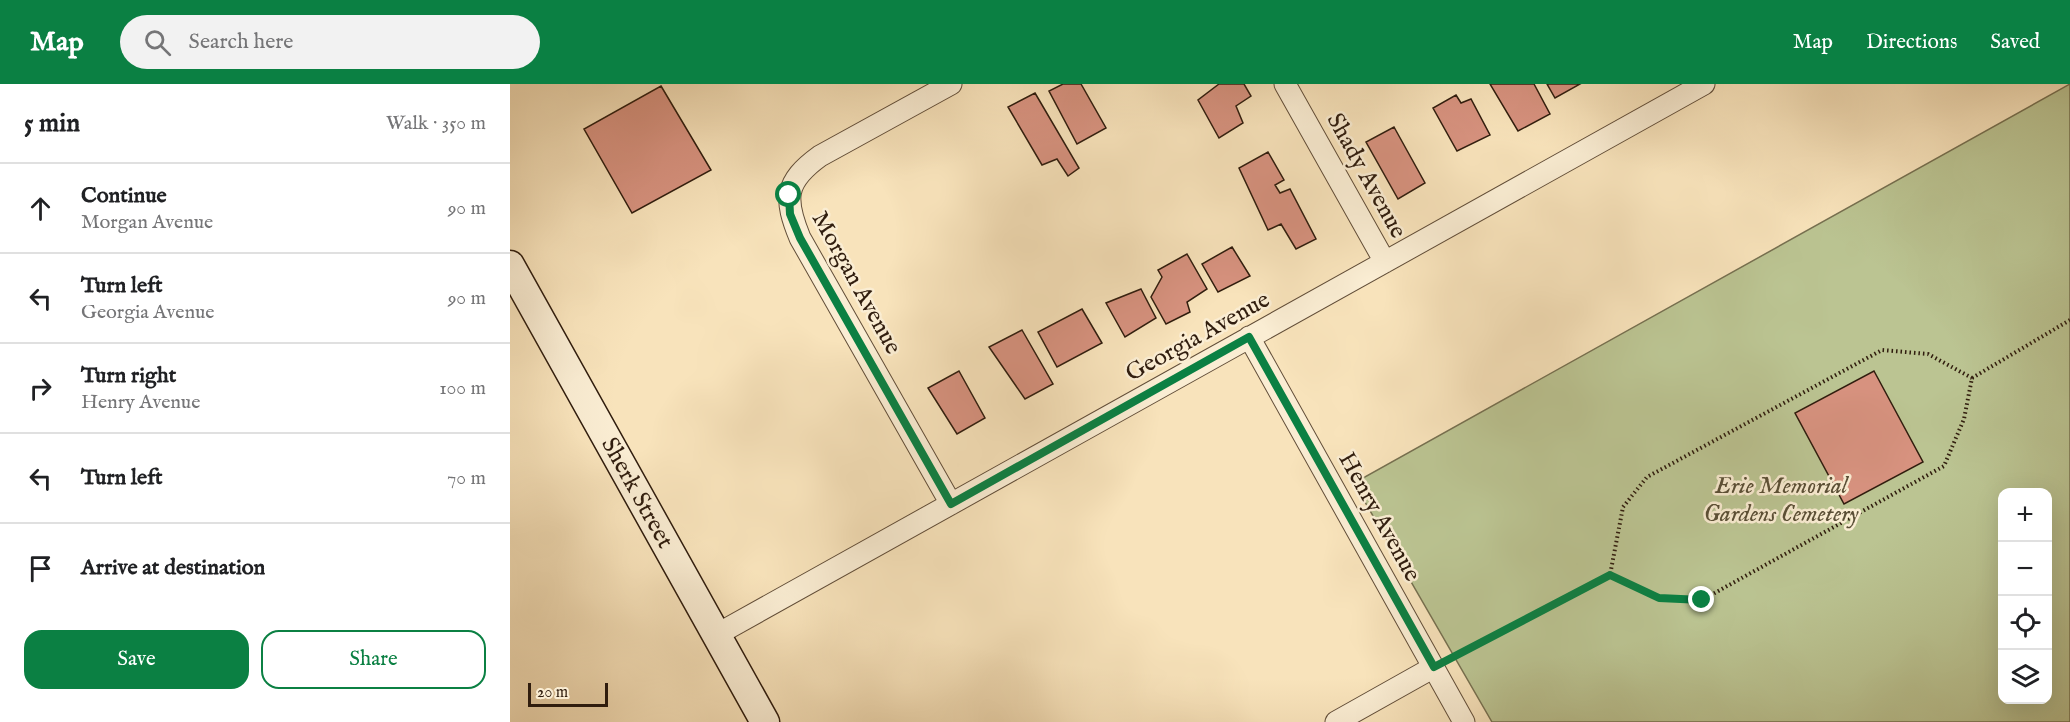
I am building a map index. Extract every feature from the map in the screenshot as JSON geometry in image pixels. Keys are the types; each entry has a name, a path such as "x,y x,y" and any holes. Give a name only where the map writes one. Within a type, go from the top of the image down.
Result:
{"street":[{"name":"Morgan Avenue","path":"951,84 820,156 801,170 789,195 790,214 800,238 951,504"},
{"name":"Shady Avenue","path":"1285,84 1385,262"},
{"name":"Georgia Avenue","path":"716,635 1704,84"},
{"name":"Sherk Street","path":"510,265 765,722"},
{"name":"Henry Avenue","path":"1249,337 1464,722"},
{"path":"1336,722 1434,667"}],"path":[{"path":"1610,575 1659,598 1702,600 1944,466 1964,419 1972,378 2070,320"},
{"path":"1610,575 1623,507 1647,477 1882,350 1928,354 1972,378"},
{"path":"1434,667 1610,575"}],"green space":[{"name":"Erie Memorial Gardens Cemetery","path":"2070,84 2070,722 1492,722 1354,483"}],"building":[{"path":"1063,84 1081,84 1106,128 1077,144 1049,91"},
{"path":"1219,84 1244,84 1251,96 1236,106 1243,123 1219,138 1198,100"},
{"path":"1490,84 1534,84 1550,114 1518,131"},
{"path":"1547,84 1580,84 1555,98"},
{"path":"661,86 711,170 632,213 584,129"},
{"path":"1035,93 1079,168 1068,176 1057,159 1042,165 1008,107"},
{"path":"1456,95 1461,103 1471,99 1490,135 1457,151 1433,108"},
{"path":"1394,127 1425,183 1398,199 1366,142"},
{"path":"1268,152 1284,180 1275,185 1280,193 1290,189 1316,239 1296,249 1281,224 1268,230 1239,168"},
{"path":"1232,247 1250,276 1218,292 1202,264"},
{"path":"1187,254 1207,289 1187,302 1190,312 1166,324 1151,297 1162,277 1158,270"},
{"path":"1141,289 1156,318 1125,337 1106,303"},
{"path":"1082,309 1102,343 1057,367 1038,332"},
{"path":"1022,330 1053,384 1025,399 989,347"},
{"path":"959,371 985,418 957,434 928,388"},
{"path":"1874,371 1923,462 1844,504 1795,413"}],"route":[{"path":"789,195 790,214 800,238 951,504 1249,337 1434,667 1610,575 1659,598 1702,600"}]}
